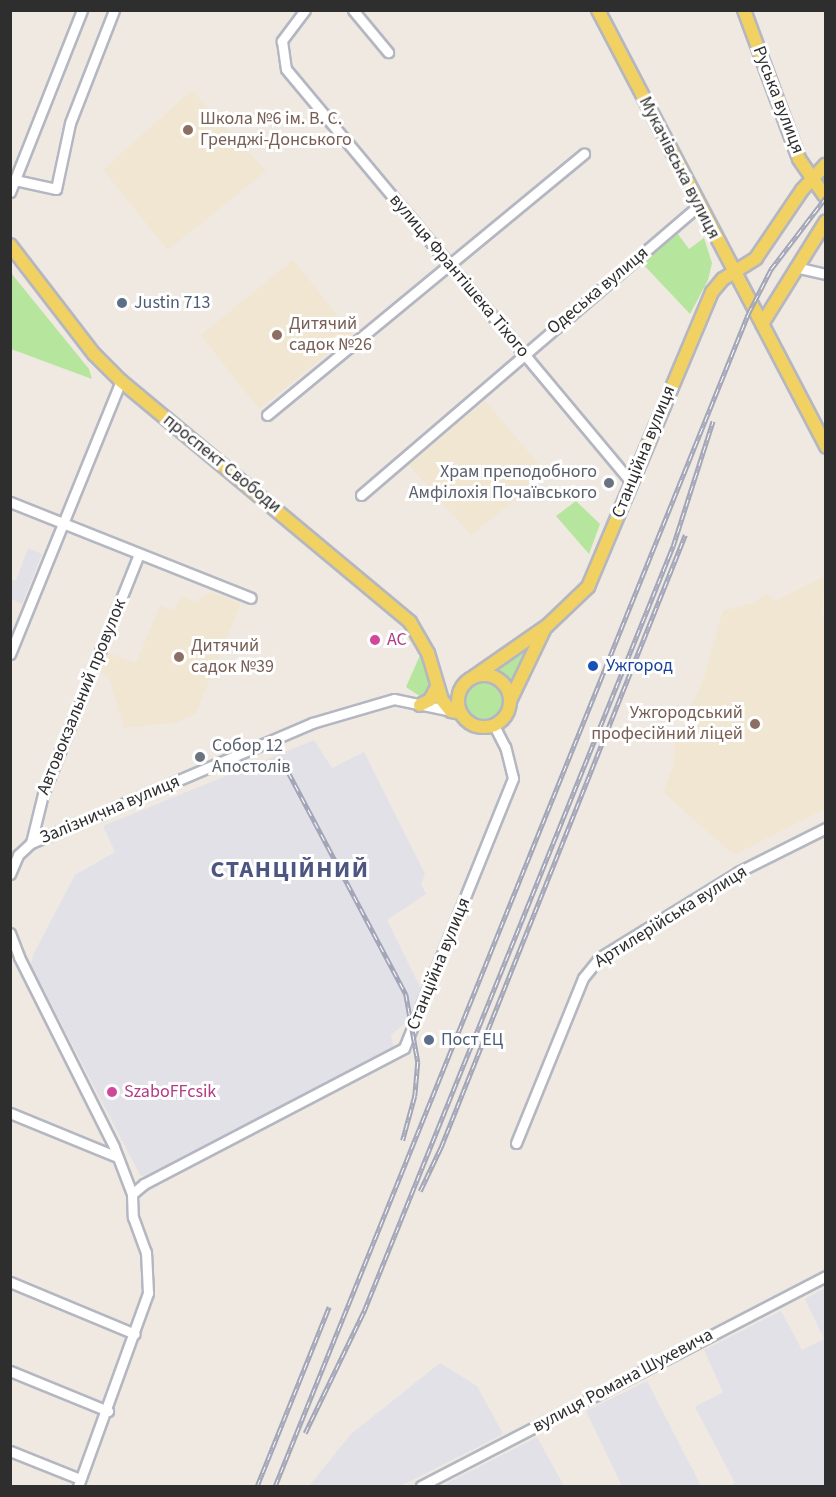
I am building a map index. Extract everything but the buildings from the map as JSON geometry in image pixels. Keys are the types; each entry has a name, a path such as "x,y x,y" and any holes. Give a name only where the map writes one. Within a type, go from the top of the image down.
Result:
{"main road":[{"name":"Мукачівська вулиця","path":"598,10 825,447"},
{"name":"Руська вулиця","path":"744,10 799,159 820,186"},
{"name":"Станційна вулиця","path":"475,676 547,626 588,587 707,300 719,283 756,258 820,186 825,164"},
{"path":"762,324 825,221"},
{"name":"проспект Свободи","path":"10,245 15,257 94,354 121,381 401,613 423,642 436,682 456,712"},
{"name":"Станційна вулиця","path":"510,701 547,626"},
{"path":"420,705 430,700 436,682 445,690 461,687 475,676 496,677 506,687 510,701 504,718 494,725 476,726 456,712 461,687"}],"street":[{"path":"10,192 82,10"},
{"path":"15,180 56,189 70,123 114,10"},
{"name":"вулиця Франтішека Тіхого","path":"305,10 282,41 286,69 631,482"},
{"path":"353,10 388,52"},
{"path":"267,415 451,266 584,154"},
{"name":"Одеська вулиця","path":"361,495 699,205"},
{"path":"795,267 825,274"},
{"path":"10,654 121,381"},
{"path":"10,502 251,598"},
{"name":"Автовокзальний провулок","path":"31,843 43,794 139,554"},
{"name":"Залізнична вулиця","path":"31,843 312,723 394,699 456,712"},
{"name":"Станційна вулиця","path":"132,1194 144,1184 404,1048 513,778 505,747 494,725"},
{"name":"Артилерійська вулиця","path":"516,1143 583,978 599,958 738,872 825,828"},
{"path":"10,874 18,855 31,843"},
{"path":"10,933 132,1194 133,1217 146,1252 148,1273 148,1293 135,1334 108,1411 79,1483 10,1451"},
{"path":"10,1113 115,1156"},
{"name":"вулиця Романа Шухевича","path":"421,1486 825,1276"},
{"path":"10,1282 135,1334"},
{"path":"10,1371 108,1411"}],"shaded area":[{"name":"Школа №6 ім. В. С. Гренджі-Донського","path":"192,90 266,171 168,250 103,170"},
{"name":"Дитячий садок №26","path":"293,260 352,334 259,409 201,335"},
{"path":"485,401 538,463 525,492 471,535 409,465"},
{"path":"28,548 42,554 22,604 11,599 11,579 16,581"},
{"name":"Ужгородський професійний ліцей","path":"825,576 822,615 826,621 825,809 734,855 663,792 674,765 675,743 704,678 723,611 753,603 767,593 775,601"},
{"name":"Дитячий садок №39","path":"210,592 241,603 196,713 178,722 124,728 109,677 95,670 103,651 136,663 160,606 174,611 182,596 196,602"},
{"path":"314,740 332,768 364,752 425,874 421,884 426,894 387,920 423,993 413,1017 391,1035 394,1050 146,1177 140,1175 31,965 33,955 75,875 115,852 103,826"},
{"path":"825,1288 825,1486 729,1486 735,1483 695,1407 723,1392 704,1350 781,1311 802,1350 824,1339 805,1299"},
{"path":"440,1363 477,1386 503,1434 401,1486 309,1486 351,1434"},
{"path":"647,1381 701,1486 622,1486 586,1411"},
{"path":"537,1437 564,1486 442,1486"}],"green space":[{"path":"675,230 689,249 704,238 712,263 708,280 690,314 641,262"},
{"path":"11,273 89,369 92,379 11,349"},
{"path":"576,501 600,524 589,554 556,516"},
{"path":"524,648 525,650 510,684 494,669"},
{"path":"421,653 427,666 429,693 421,697 406,687"},
{"path":"484,679 498,685 504,699 498,713 484,719 470,713 464,699 470,685"}],"railway":[{"path":"275,1486 748,314 771,269 826,197"},
{"path":"305,1433 364,1311 673,546 713,421"},
{"path":"420,1191 441,1147 685,535"},
{"path":"282,760 406,994 418,1062 415,1096 403,1140"},
{"path":"257,1486 329,1307"}],"place":[{"name":"Школа №6 ім. В. С. Гренджі-Донського","path":"188,130"},
{"name":"Justin 713","path":"122,303"},
{"name":"Дитячий садок №26","path":"277,335"},
{"name":"Храм преподобного Амфілохія Почаївського","path":"609,483"},
{"name":"AC","path":"375,640"},
{"name":"Дитячий садок №39","path":"179,657"},
{"name":"Ужгород","path":"593,666"},
{"name":"Ужгородський професійний ліцей","path":"755,724"},
{"name":"Собор 12 Апостолів","path":"200,757"},
{"name":"Пост ЕЦ","path":"429,1040"},
{"name":"SzaboFFcsik","path":"112,1092"}],"district":[{"name":"СТАНЦІЙНИЙ","path":"290,870"}]}
